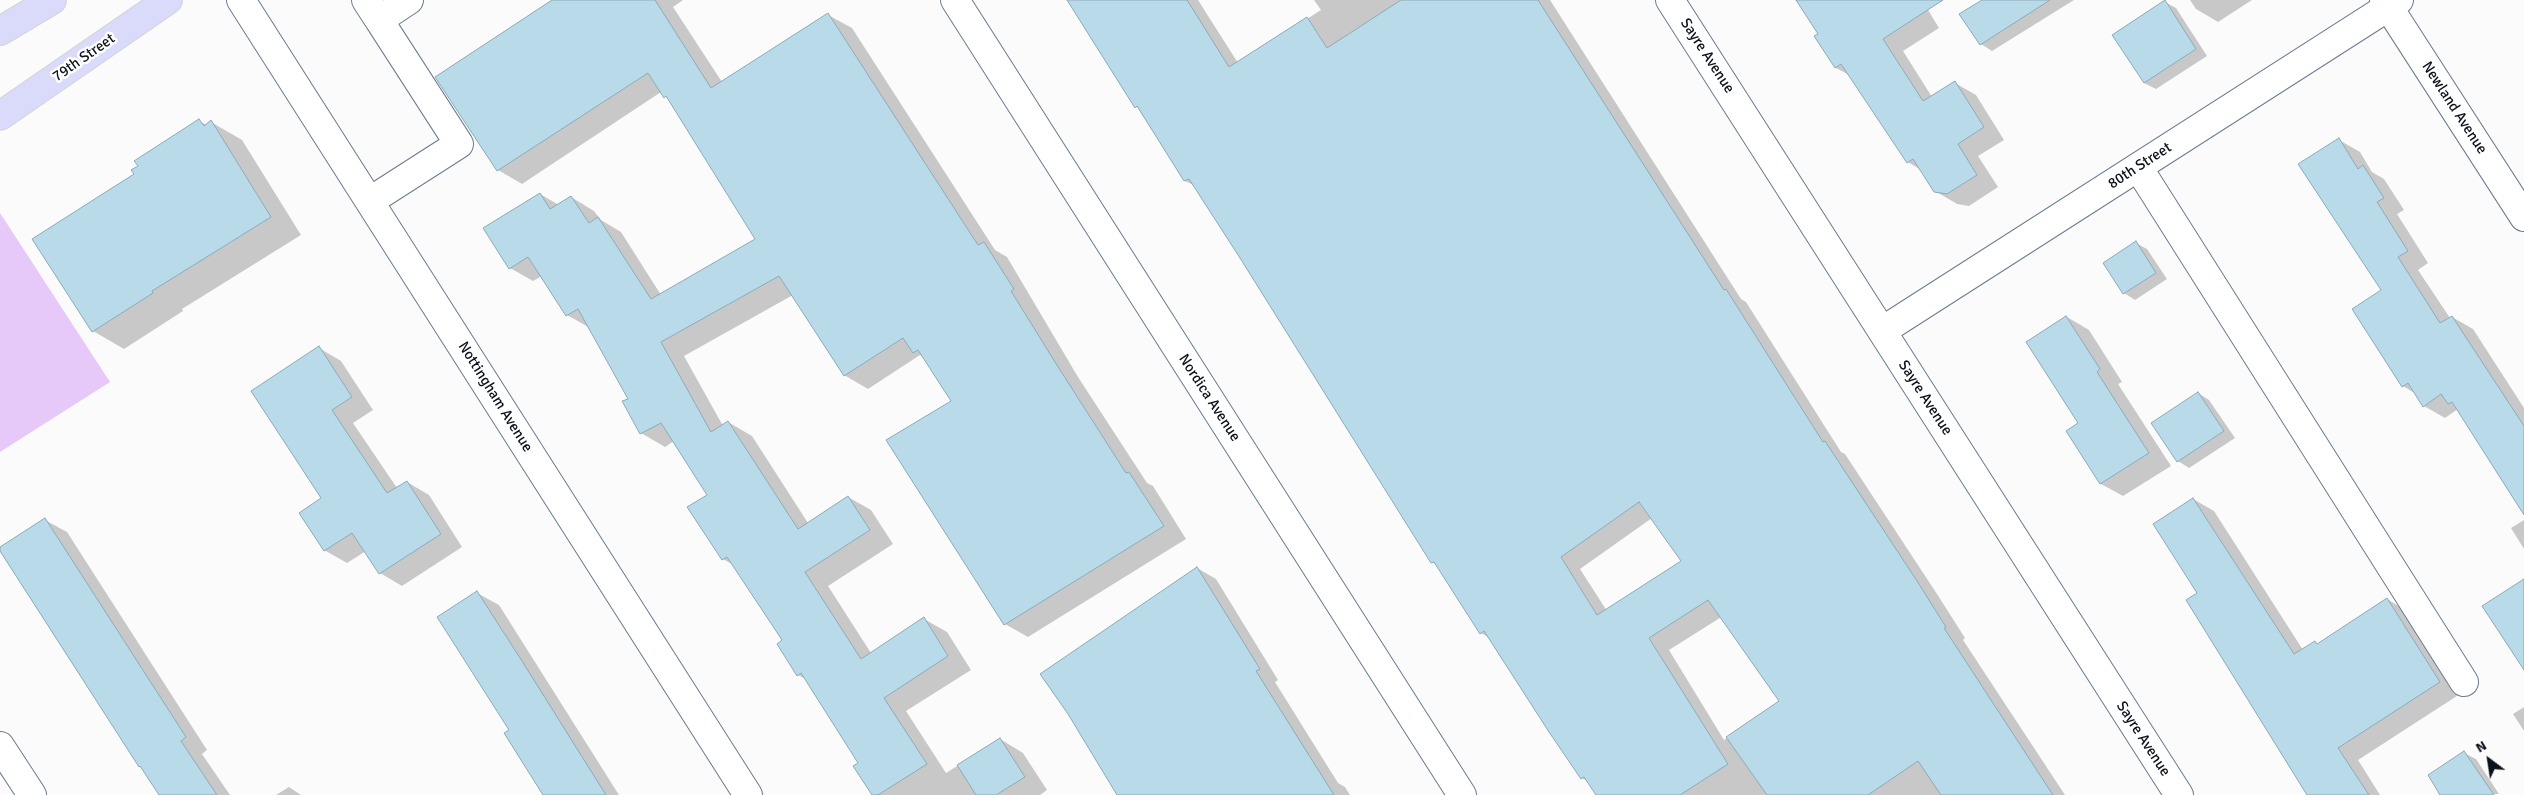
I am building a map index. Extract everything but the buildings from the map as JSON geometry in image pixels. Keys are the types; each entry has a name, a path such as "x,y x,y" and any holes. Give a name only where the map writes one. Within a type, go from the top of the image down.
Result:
{"main road":[{"path":"0,31 52,0"},
{"name":"79th Street","path":"0,116 168,0"}],"street":[{"name":"Nottingham Avenue","path":"241,0 748,795"},
{"path":"370,201 459,144 372,10 409,0"},
{"name":"Nordica Avenue","path":"955,0 1462,795"},
{"name":"Sayre Avenue","path":"1670,0 2179,795"},
{"name":"80th Street","path":"1882,331 2391,2"},
{"name":"Newland Avenue","path":"2391,2 2524,217"},
{"path":"2138,167 2464,682"},
{"path":"0,746 32,795"}],"shaded area":[{"path":"0,213 110,382 0,452"}]}
